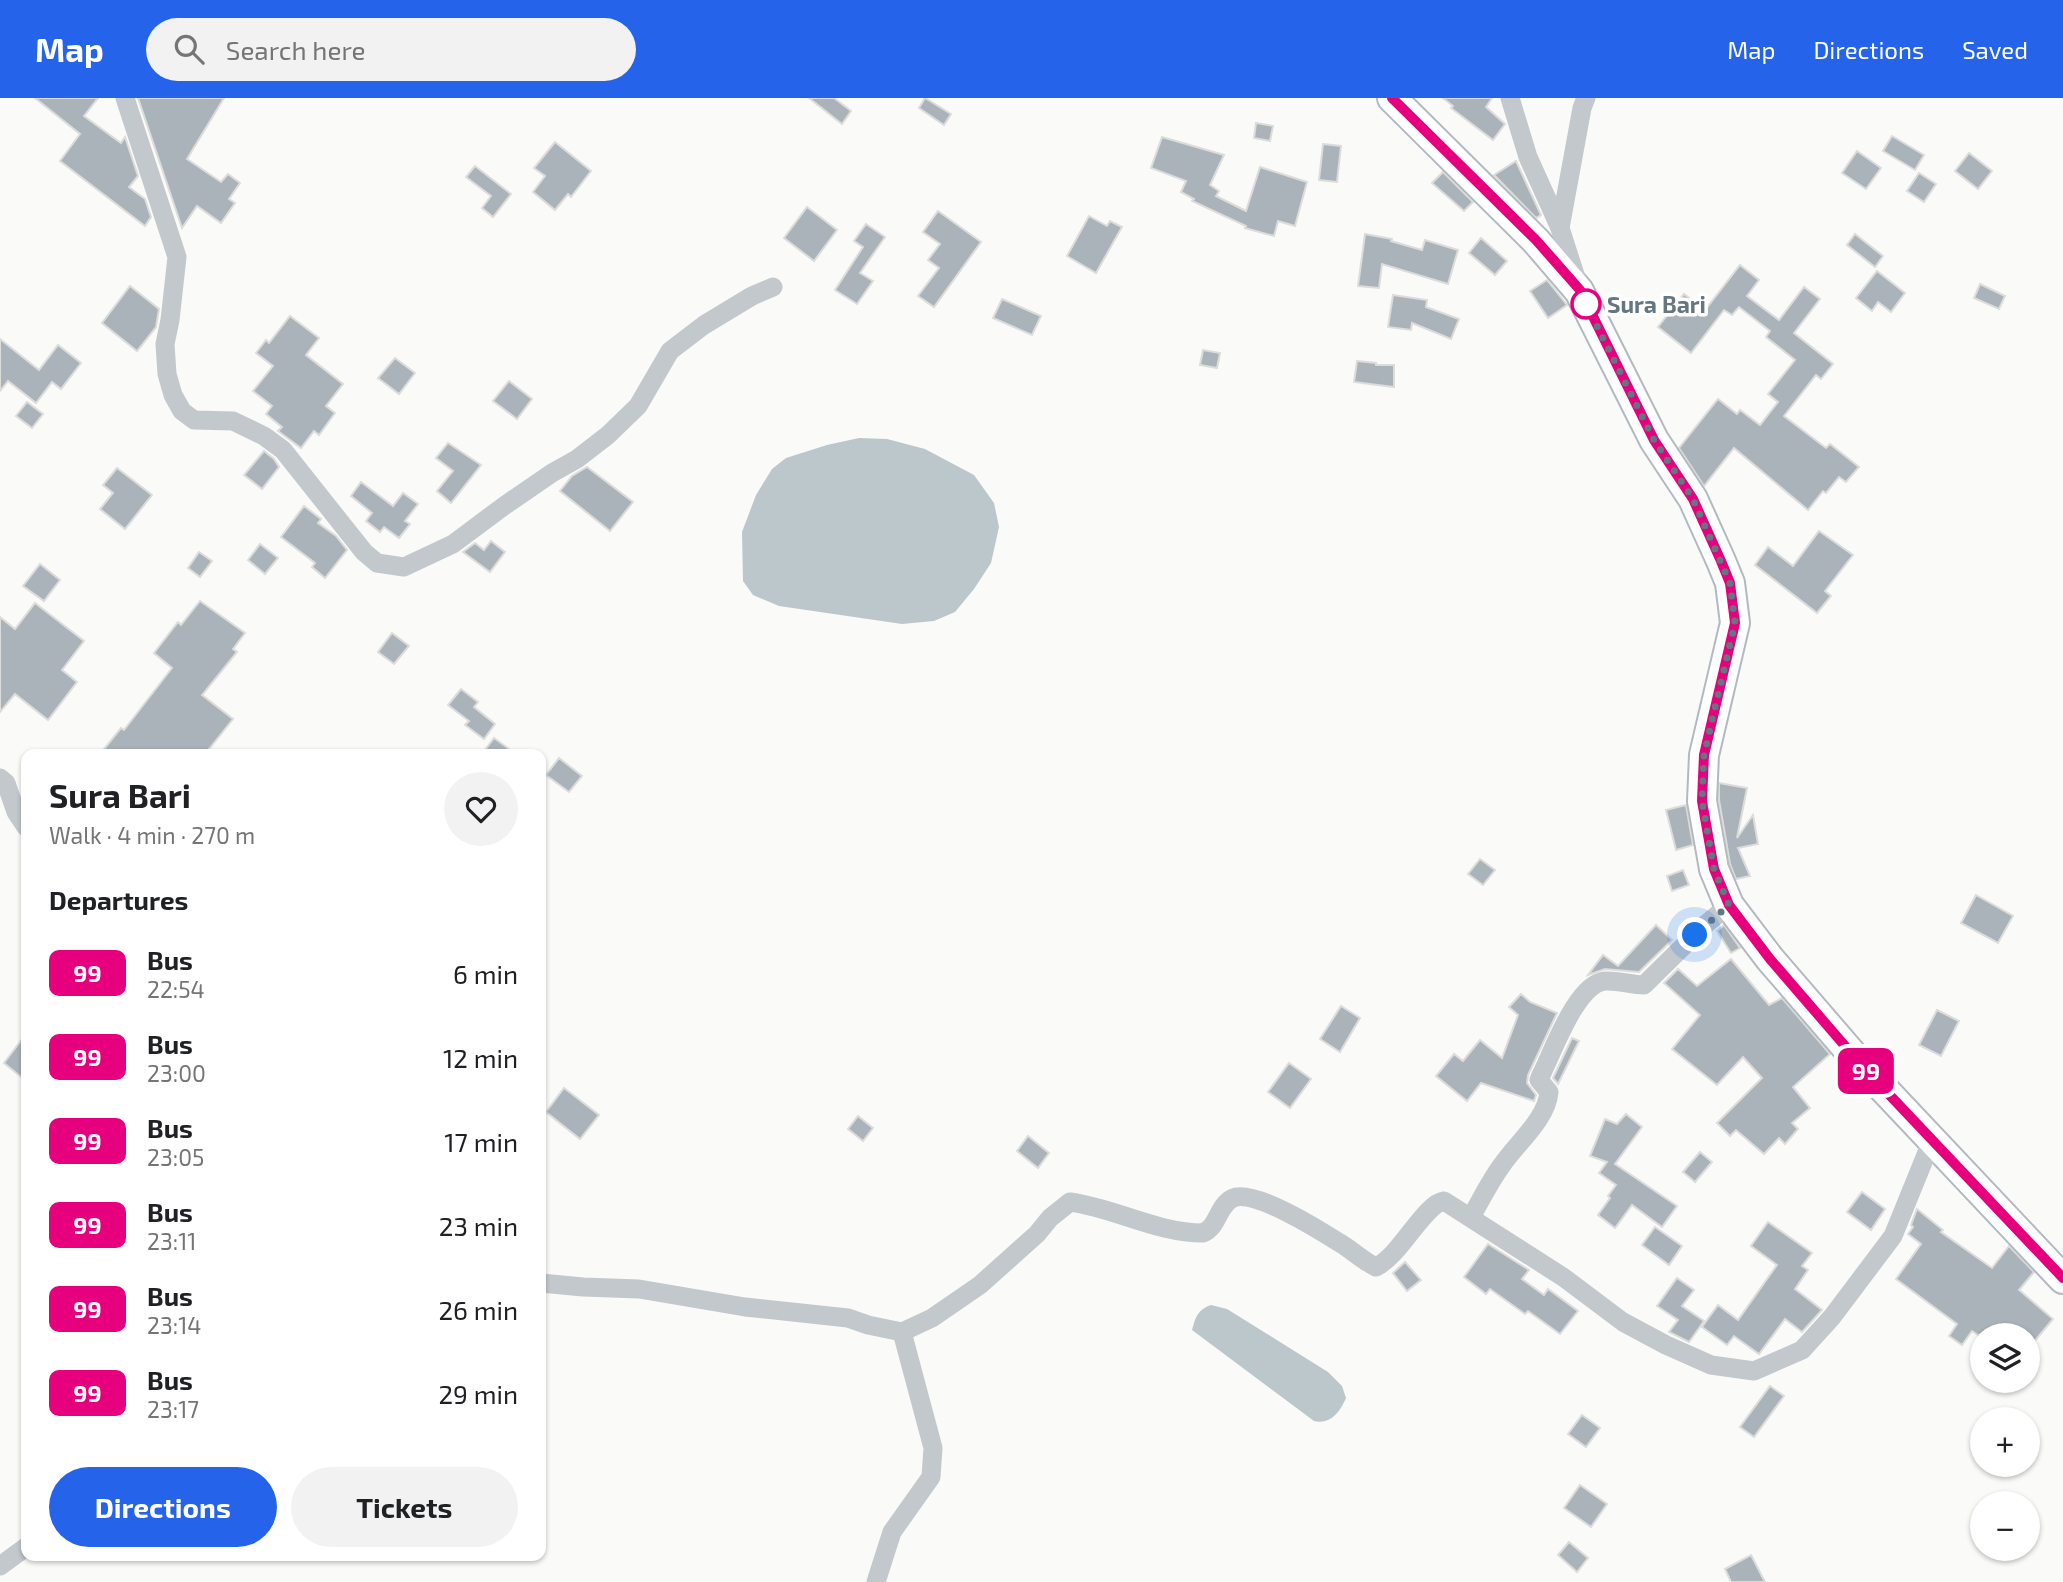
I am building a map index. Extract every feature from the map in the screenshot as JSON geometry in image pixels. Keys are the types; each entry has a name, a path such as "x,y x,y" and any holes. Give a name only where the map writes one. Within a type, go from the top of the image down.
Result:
{"main road":[{"path":"1392,98 1536,240 1580,290 1654,440 1693,499 1730,583 1735,623 1704,755 1702,801 1714,869 1729,905 1770,959 1864,1068 2063,1279"}],"street":[{"path":"125,98 177,257 165,344 167,374 181,411 194,421 233,421 264,436 283,450 363,552 377,563 404,567 453,544 552,473 577,459 608,435 638,406 670,351 704,324 773,286"},
{"path":"1510,98 1528,156 1560,228 1580,290"},
{"path":"1560,228 1586,98"},
{"path":"0,778 6,783 21,820"},
{"path":"1472,1217 1502,1164 1528,1133 1542,1110 1549,1092 1539,1080 1564,1025 1589,989 1603,981 1644,985 1729,905"},
{"path":"546,1283 639,1289 745,1307 848,1318 902,1332 932,1318 980,1285 1070,1202 1091,1205 1168,1229 1203,1233 1212,1226 1224,1204 1237,1196 1262,1199 1340,1243 1376,1267 1396,1251 1433,1205 1444,1201 1563,1276 1623,1322 1666,1346 1711,1365 1754,1371 1802,1350 1832,1317 1893,1236 1932,1140"},
{"path":"876,1582 892,1532 931,1477 933,1448 902,1332"},
{"path":"0,1566 21,1551"}],"shaded area":[{"path":"859,438 887,439 925,449 974,475 994,503 999,527 991,563 955,612 934,621 902,624 779,606 753,595 743,581 742,532 756,495 772,469 786,458"},
{"path":"1211,1305 1227,1309 1328,1372 1342,1386 1346,1398 1341,1408 1330,1419 1314,1421 1192,1330 1198,1314"}],"building":[{"path":"35,98 98,98 84,116 121,143 125,137 138,176 129,187 145,199 151,217 145,226 60,161 80,134"},
{"path":"138,98 224,98 187,159 221,182 228,174 240,183 229,199 235,203 221,223 197,206 182,228"},
{"path":"809,98 834,98 851,111 842,124"},
{"path":"925,98 951,114 944,125 919,108"},
{"path":"1443,98 1492,98 1486,107 1505,124 1493,140 1451,108 1453,106"},
{"path":"1256,123 1273,126 1270,141 1254,138"},
{"path":"1892,136 1924,155 1915,170 1883,151"},
{"path":"1162,137 1224,155 1210,185 1219,191 1216,196 1246,211 1260,167 1307,182 1295,226 1278,221 1274,236 1245,228 1246,226 1192,201 1194,199 1181,192 1186,181 1151,168"},
{"path":"555,142 591,171 571,197 568,194 555,210 533,192 545,176 534,168"},
{"path":"1323,144 1341,146 1337,182 1319,180"},
{"path":"1857,151 1881,168 1866,189 1842,173"},
{"path":"1969,153 1992,171 1978,189 1955,171"},
{"path":"1516,161 1541,215 1536,218 1494,175"},
{"path":"475,166 511,194 493,217 482,208 491,196 466,177"},
{"path":"1443,172 1473,202 1464,211 1432,183"},
{"path":"1919,173 1936,184 1924,202 1907,191"},
{"path":"807,207 837,230 814,261 784,238"},
{"path":"938,211 981,242 934,307 918,296 939,268 928,260 940,244 923,232"},
{"path":"1089,216 1107,226 1110,221 1122,227 1096,273 1067,256"},
{"path":"866,224 885,237 860,273 873,281 857,304 835,290 863,247 854,241"},
{"path":"1365,234 1392,239 1391,241 1422,250 1425,240 1458,250 1448,284 1382,264 1379,288 1358,286"},
{"path":"1855,234 1883,256 1875,267 1847,245"},
{"path":"1481,238 1507,261 1495,275 1469,253"},
{"path":"1740,265 1759,280 1747,296 1779,320 1804,287 1820,299 1794,333 1833,364 1821,379 1816,375 1784,416 1826,448 1830,444 1859,467 1846,482 1839,477 1808,510 1734,448 1704,486 1679,448 1718,399 1737,414 1740,410 1760,425 1778,402 1768,394 1795,360 1766,337 1770,331 1739,307 1732,315 1724,310 1691,353 1658,327 1684,294 1705,310"},
{"path":"1877,271 1905,293 1891,312 1878,302 1872,311 1856,298"},
{"path":"1547,280 1567,305 1548,318 1530,291"},
{"path":"1980,284 2005,296 1999,309 1974,298"},
{"path":"130,286 159,309 156,327 137,351 102,323"},
{"path":"1393,295 1427,300 1426,307 1459,319 1451,339 1412,323 1411,330 1388,327"},
{"path":"1002,299 1041,316 1032,335 993,318"},
{"path":"290,316 319,338 306,355 343,384 326,406 335,413 319,435 314,431 301,448 278,431 282,427 266,414 272,406 253,391 273,366 256,353 266,340 269,343"},
{"path":"0,339 39,370 58,345 81,363 61,389 52,382 36,403 8,381 0,391"},
{"path":"1203,350 1220,353 1217,368 1200,365"},
{"path":"395,358 415,373 399,394 378,378"},
{"path":"1357,361 1394,365 1394,387 1354,382"},
{"path":"509,381 532,399 517,419 493,401"},
{"path":"27,402 43,414 32,428 16,416"},
{"path":"448,443 481,465 451,503 437,491 453,471 436,458"},
{"path":"264,451 279,467 262,489 244,475"},
{"path":"587,467 633,502 610,531 560,491 572,476"},
{"path":"117,468 152,495 125,529 100,509 113,493 103,485"},
{"path":"361,482 393,506 403,493 418,504 405,521 410,524 399,538 384,527 380,532 366,521 372,513 351,496"},
{"path":"304,506 321,519 318,523 336,536 347,550 325,578 312,567 315,563 281,537"},
{"path":"1819,531 1853,555 1825,591 1831,596 1817,613 1755,565 1768,547 1793,566"},
{"path":"491,541 505,552 490,572 463,552 475,543 484,550"},
{"path":"260,544 278,558 265,574 248,560"},
{"path":"199,552 212,561 200,577 188,568"},
{"path":"40,564 60,580 44,601 23,586"},
{"path":"200,601 245,633 233,649 237,652 202,695 233,719 209,749 104,749 121,728 124,730 172,668 154,653 178,622 181,625"},
{"path":"35,603 84,641 62,670 77,682 48,720 15,694 0,712 0,617 15,629"},
{"path":"392,633 409,646 394,664 378,652"},
{"path":"461,689 478,702 474,707 495,724 484,739 465,725 469,721 448,705"},
{"path":"494,738 509,749 486,749"},
{"path":"559,758 582,776 569,792 546,775"},
{"path":"1719,783 1747,788 1737,838 1753,815 1758,844 1738,848 1750,876 1736,879 1730,864 1719,800"},
{"path":"1686,805 1693,845 1676,850 1666,810"},
{"path":"1480,859 1495,870 1483,885 1468,874"},
{"path":"1683,870 1689,885 1672,891 1667,876"},
{"path":"1976,895 2013,916 1998,943 1961,923"},
{"path":"1656,925 1672,940 1639,972 1605,969 1588,975 1603,955 1618,966"},
{"path":"1724,925 1740,948 1731,953 1717,931"},
{"path":"1731,959 1769,1005 1782,998 1830,1054 1793,1087 1810,1108 1792,1123 1798,1129 1785,1144 1779,1138 1764,1154 1736,1130 1730,1136 1717,1123 1762,1078 1743,1057 1717,1085 1672,1049 1700,1015 1664,983 1678,969 1697,986"},
{"path":"1521,994 1530,1002 1557,1013 1528,1075 1527,1083 1536,1095 1534,1101 1481,1083 1467,1101 1436,1076 1454,1054 1463,1061 1480,1040 1502,1058 1518,1015 1509,1007"},
{"path":"1341,1006 1360,1018 1340,1052 1320,1039"},
{"path":"1937,1010 1959,1021 1941,1056 1919,1045"},
{"path":"1572,1038 1579,1041 1558,1084 1553,1078"},
{"path":"21,1041 21,1077 4,1063"},
{"path":"1289,1063 1311,1079 1290,1108 1268,1092"},
{"path":"564,1088 599,1115 580,1139 546,1112"},
{"path":"1626,1114 1642,1127 1615,1164 1677,1206 1662,1227 1632,1205 1615,1228 1598,1215 1616,1185 1599,1173 1607,1162 1590,1156 1605,1119 1617,1124"},
{"path":"858,1116 873,1128 863,1141 848,1129"},
{"path":"1028,1136 1049,1153 1038,1168 1017,1151"},
{"path":"1700,1152 1712,1162 1695,1182 1683,1172"},
{"path":"1862,1192 1885,1209 1871,1230 1847,1212"},
{"path":"1917,1209 1943,1230 1941,1232 1992,1268 2009,1246 2034,1272 2019,1290 2053,1319 2040,1335 2040,1323 1970,1323 1970,1334 1962,1345 1949,1336 1957,1324 1896,1279 1921,1244 1908,1234 1913,1227 1911,1225"},
{"path":"1768,1222 1812,1253 1802,1266 1808,1270 1795,1289 1822,1310 1802,1332 1785,1319 1759,1354 1734,1336 1727,1345 1702,1327 1718,1305 1738,1320 1777,1265 1751,1246"},
{"path":"1655,1227 1682,1246 1669,1265 1642,1245"},
{"path":"1488,1244 1529,1270 1522,1279 1544,1295 1548,1289 1578,1311 1560,1334 1528,1311 1525,1314 1490,1289 1486,1294 1464,1277"},
{"path":"1405,1262 1421,1280 1407,1291 1393,1273"},
{"path":"1677,1278 1694,1290 1682,1306 1704,1321 1689,1342 1669,1332 1678,1320 1657,1306"},
{"path":"1770,1386 1784,1396 1754,1437 1740,1427"},
{"path":"1582,1415 1600,1428 1586,1447 1568,1434"},
{"path":"1580,1485 1607,1504 1591,1527 1564,1508"},
{"path":"1569,1542 1588,1558 1577,1572 1558,1555"},
{"path":"1751,1555 1765,1582 1731,1582 1725,1569"}],"bus line":[{"name":"99","path":"1392,98 1536,240 1580,290 1654,440 1693,499 1721,561 1730,583 1735,623 1704,755 1702,801 1714,869 1729,905 1770,959 1864,1068 2063,1278"}],"place":[{"name":"Sura Bari","path":"1586,304"}],"route":[{"path":"1586,304 1654,440 1693,499 1730,583 1735,610 1733,636 1704,755 1702,801 1714,869 1729,905 1695,935"}]}
